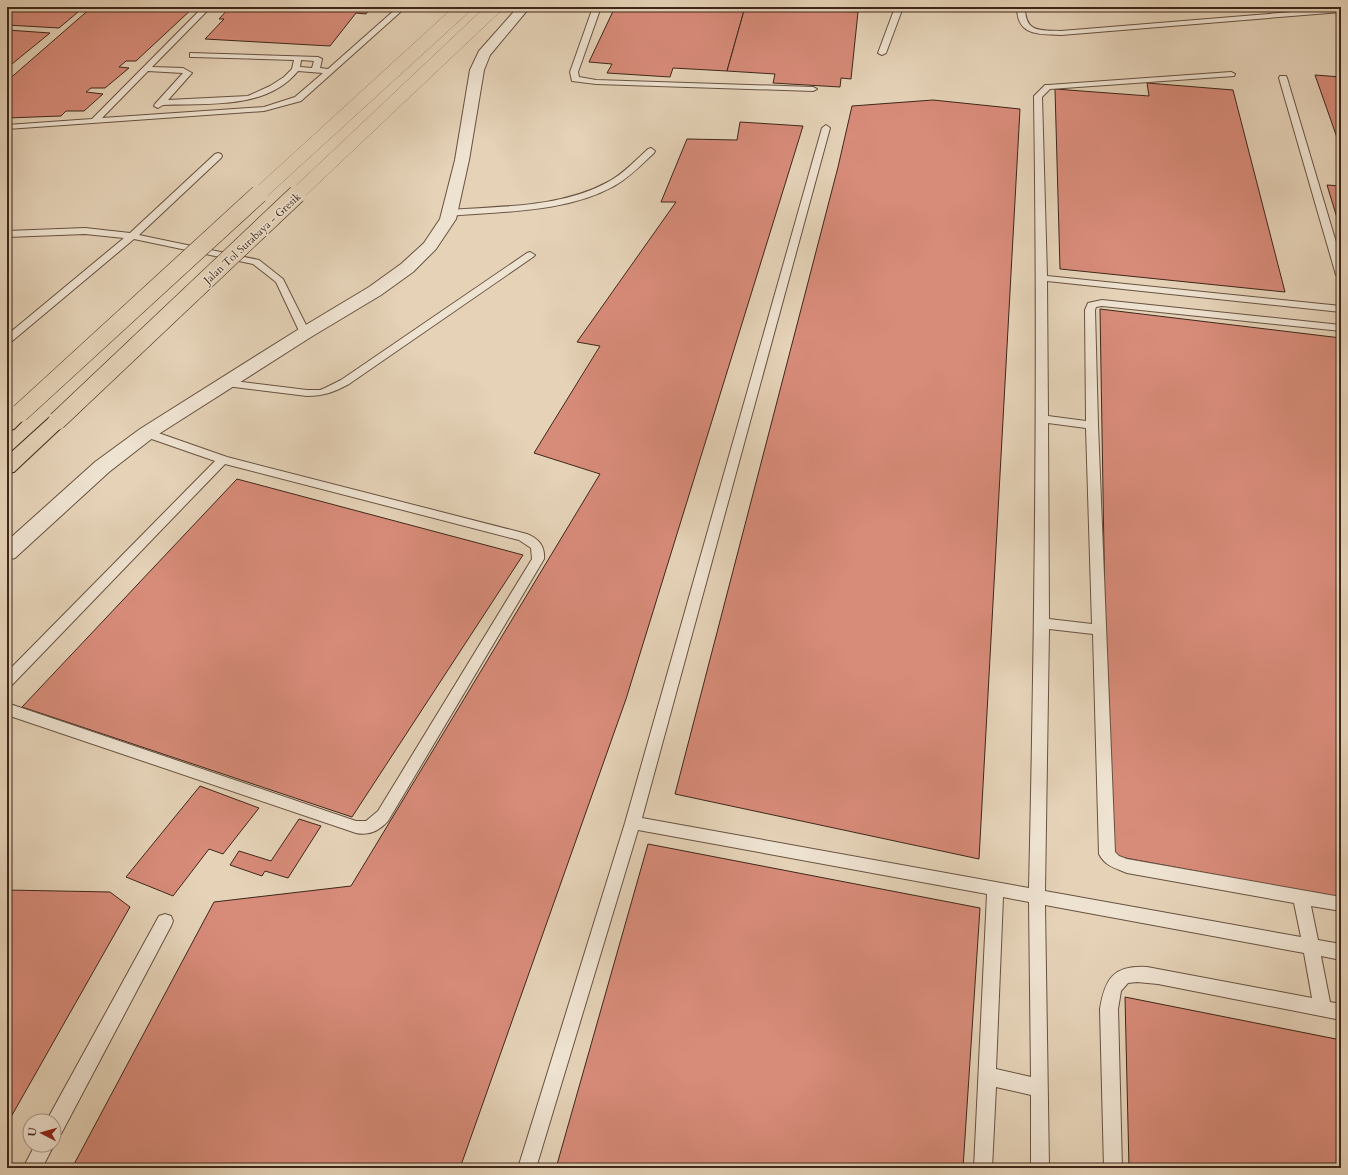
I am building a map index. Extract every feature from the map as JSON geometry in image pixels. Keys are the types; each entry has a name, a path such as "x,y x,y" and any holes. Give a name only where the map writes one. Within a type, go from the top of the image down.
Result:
{"highway":[{"path":"14,419 464,7"},
{"name":"Jalan Tol Surabaya - Gresik","path":"7,467 495,7"}],"street":[{"path":"7,553 102,467 147,433 305,333 375,291 407,268 430,246 448,219 462,160 477,70 484,54 524,7"}],"lane":[{"path":"94,121 207,7"},
{"path":"7,127 264,110 281,106 298,99 402,7"},
{"path":"598,7 574,72 575,79 596,82 812,89"},
{"path":"882,53 898,10 896,7"},
{"path":"1021,7 1022,21 1026,27 1033,30 1061,33 1341,10"},
{"path":"1128,7 1186,9 1192,7"},
{"path":"193,55 318,59 318,63 314,70"},
{"path":"161,103 251,98 262,94 288,76 296,69 298,58"},
{"path":"145,69 183,70 188,73 150,117"},
{"path":"296,69 329,71"},
{"path":"1040,1168 1037,896 1042,623 1042,278 1038,96 1045,89 1061,86 1231,74"},
{"path":"288,76 319,79"},
{"path":"1283,78 1341,275"},
{"path":"527,1168 633,823 826,128"},
{"path":"449,213 542,204 591,192 610,184 630,170 650,151"},
{"path":"7,340 132,236 218,156"},
{"path":"7,234 85,231 132,236 256,262 280,281 305,333"},
{"path":"226,383 307,393 329,391 371,365 530,255"},
{"path":"1042,278 1341,309"},
{"path":"1212,296 1216,314"},
{"path":"1341,328 1216,314 1102,304 1092,305 1090,310 1092,425 1106,851 1108,856 1113,861 1127,866 1341,904"},
{"path":"1042,420 1092,425"},
{"path":"7,709 356,827 367,828 377,823 538,559 538,548 530,540 523,537 223,460 147,433"},
{"path":"7,681 223,460"},
{"path":"1042,623 1099,630"},
{"path":"633,823 1341,952"},
{"path":"983,1168 995,889"},
{"path":"1301,897 1323,1008"},
{"path":"62,1113 165,920"},
{"path":"1113,1168 1109,1009 1110,994 1118,980 1127,974 1140,973 1341,1012"},
{"path":"987,1076 1040,1088"},
{"path":"32,1168 40,1153"}],"building":[{"path":"7,7 84,7 59,28 7,25"},
{"path":"92,7 194,7 136,61 126,61 119,67 129,68 105,88 91,88 86,92 103,94 84,111 66,111 61,116 7,118 7,81"},
{"path":"230,7 371,7 366,14 356,13 330,46 205,39 224,19 219,19"},
{"path":"615,7 745,7 727,71 673,68 670,77 607,73 612,64 589,62"},
{"path":"745,7 858,12 851,79 841,78 840,87 773,83 775,74 727,71"},
{"path":"7,30 50,33 7,68"},
{"path":"1315,75 1341,77 1341,149"},
{"path":"1147,83 1233,90 1285,292 1060,269 1055,89 1149,96"},
{"path":"933,100 1020,109 979,859 675,794 838,167 852,106"},
{"path":"740,122 803,126 626,699 460,1168 72,1168 214,902 351,886 600,474 534,453 600,346 577,342 676,202 661,202 687,139 737,140"},
{"path":"1327,185 1341,186 1341,231"},
{"path":"1100,309 1341,338 1341,898 1109,855"},
{"path":"237,479 523,555 352,817 22,707"},
{"path":"200,786 259,808 223,854 209,849 173,896 126,877"},
{"path":"299,819 321,826 288,878 265,871 262,876 230,865 239,851 271,861"},
{"path":"648,844 980,908 963,1168 556,1168"},
{"path":"7,890 110,892 130,907 7,1124"},
{"path":"1125,997 1341,1040 1341,1168 1129,1168"}]}
